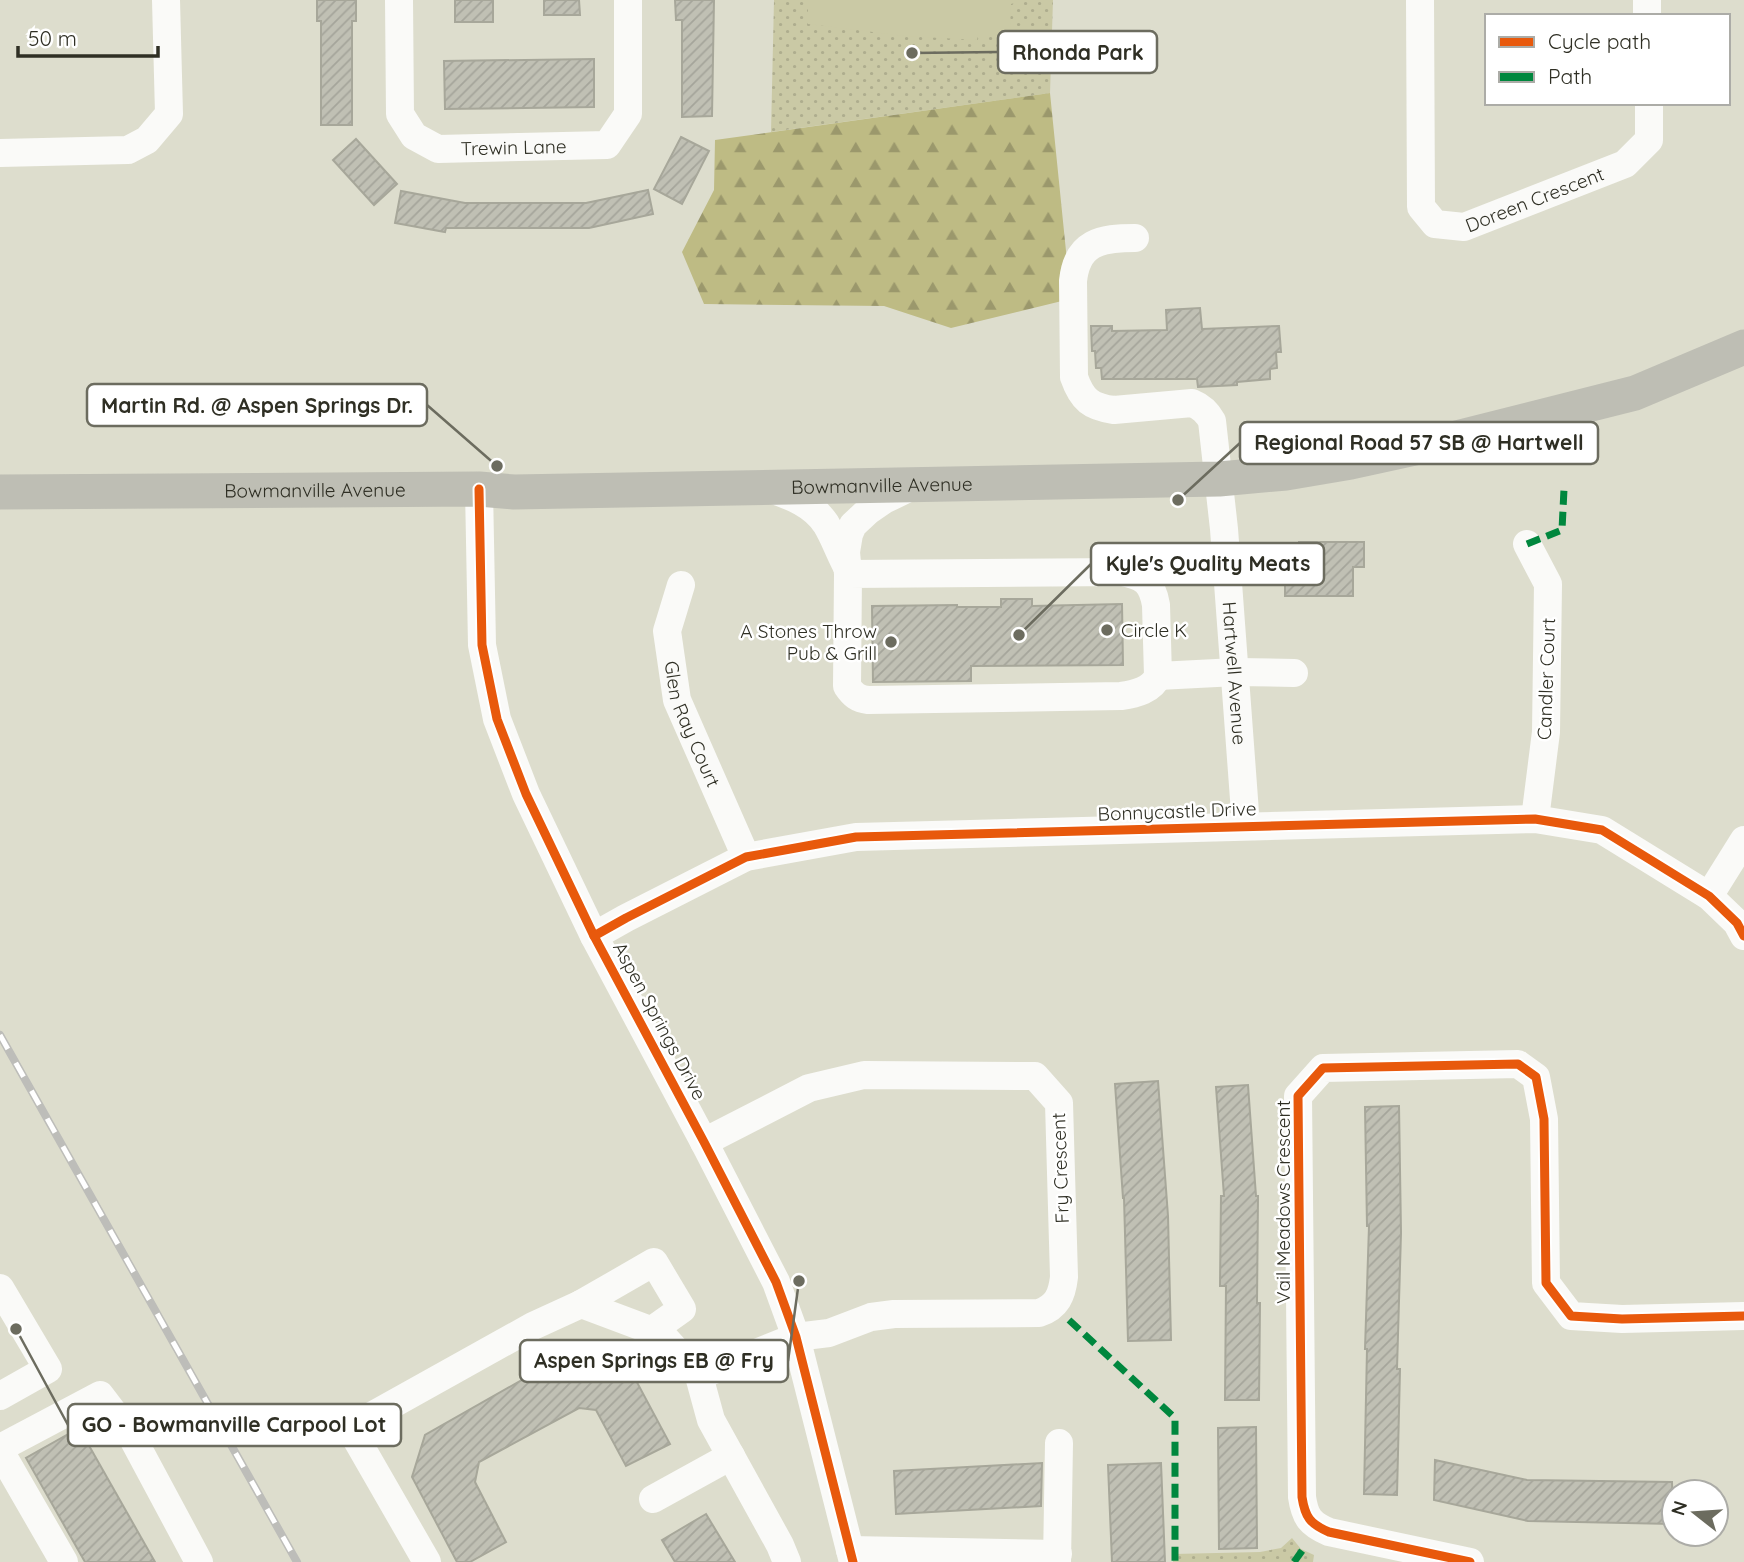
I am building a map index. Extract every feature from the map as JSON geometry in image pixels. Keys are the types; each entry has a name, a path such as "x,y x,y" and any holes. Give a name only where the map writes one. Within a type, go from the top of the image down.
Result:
{"main road":[{"name":"Bowmanville Avenue","path":"0,492 479,489 514,492 1219,479 1299,471 1442,442 1635,393 1744,347"}],"street":[{"path":"0,153 128,150 147,140 169,114 166,0"},
{"name":"Trewin Lane","path":"399,0 400,114 414,136 438,149 607,145 628,114 628,0"},
{"name":"Doreen Crescent","path":"1420,0 1421,207 1435,224 1464,227 1625,164 1649,140 1648,105"},
{"name":"Hartwell Avenue","path":"1135,238 1101,241 1090,245 1081,254 1073,281 1074,377 1079,391 1088,402 1101,408 1114,410 1192,403 1201,407 1212,421 1236,672 1246,826"},
{"path":"847,570 1133,574 1150,585 1156,605 1158,676 1151,686 1121,696 859,699 847,686 847,570 847,542 853,525 860,518 884,500 913,486"},
{"path":"767,488 797,499 818,514 847,570"},
{"name":"Aspen Springs Drive","path":"479,489 482,645 497,719 526,794 594,936 705,1142 776,1282 796,1337 851,1556"},
{"name":"Candler Court","path":"1527,544 1548,584 1546,732 1535,818"},
{"name":"Glen Ray Court","path":"681,585 667,631 677,700 746,857"},
{"path":"1158,676 1236,672 1294,673"},
{"name":"Bonnycastle Drive","path":"594,936 746,857 856,837 1535,818 1602,830 1709,895 1737,923 1744,936"},
{"path":"1709,895 1744,840"},
{"name":"Vail Meadows Crescent","path":"1470,1562 1329,1532 1309,1520 1303,1508 1298,1096 1323,1068 1518,1064 1536,1077 1544,1119 1546,1283 1571,1316 1622,1319 1744,1316"},
{"name":"Fry Crescent","path":"705,1142 809,1088 864,1075 1035,1076 1059,1104 1064,1278 1062,1290 1049,1309 1039,1313 894,1314 871,1317 829,1333 796,1337"},
{"path":"427,1562 350,1428 654,1262 682,1309 652,1331"},
{"path":"0,1289 48,1369 1,1393"},
{"path":"581,1304 661,1334 699,1376 711,1420 787,1562"},
{"path":"699,1376 796,1337"},
{"path":"64,1562 0,1449 100,1395 132,1437 199,1562"},
{"path":"851,1556 1058,1558 1059,1443"},
{"path":"653,1499 730,1456"}],"green space":[{"path":"774,0 1053,0 1050,93 771,132"},
{"path":"808,0 1014,0 1014,3 1011,4 1010,29 1005,35 978,35 977,40 905,36 808,24"},
{"path":"1050,93 1066,251 1066,300 951,328 884,306 704,304 682,252 714,190 715,140"},
{"path":"1292,1538 1301,1549 1314,1555 1313,1562 1173,1562 1173,1554 1260,1552 1281,1548"}],"building":[{"path":"317,0 356,0 356,21 352,21 352,125 321,125 321,21 317,21"},
{"path":"455,0 493,0 493,22 455,22"},
{"path":"544,0 579,0 580,15 544,15"},
{"path":"675,0 714,0 712,116 682,117 682,20 676,20"},
{"path":"594,59 594,107 445,109 444,61"},
{"path":"681,137 709,151 682,204 654,189"},
{"path":"356,139 397,184 374,205 333,160"},
{"path":"648,190 653,214 589,228 446,228 445,232 395,223 401,191 465,203 586,203"},
{"path":"1200,308 1202,329 1279,326 1281,352 1276,352 1277,368 1270,369 1270,379 1237,382 1237,385 1198,387 1197,379 1102,379 1101,368 1096,368 1095,351 1092,351 1091,326 1112,326 1112,331 1167,330 1166,310"},
{"path":"1299,542 1364,542 1364,567 1353,567 1353,596 1285,596 1285,558 1299,558"},
{"path":"1001,599 1032,599 1032,606 1122,604 1123,665 971,666 971,681 873,682 872,606 1001,607"},
{"path":"1158,1081 1168,1216 1171,1340 1128,1341 1124,1198 1115,1084"},
{"path":"1248,1085 1258,1196 1259,1400 1225,1400 1226,1286 1220,1286 1221,1196 1224,1196 1216,1087"},
{"path":"1399,1106 1401,1233 1397,1495 1364,1494 1369,1226 1365,1107"},
{"path":"585,1344 624,1358 670,1444 626,1466 596,1410 579,1408 479,1462 475,1482 506,1542 470,1562 457,1562 412,1477 425,1435"},
{"path":"1256,1427 1257,1548 1219,1549 1218,1428"},
{"path":"79,1428 155,1562 85,1562 26,1458"},
{"path":"1435,1460 1527,1480 1660,1482 1660,1524 1528,1521 1434,1500"},
{"path":"1042,1463 1041,1506 896,1514 894,1471"},
{"path":"1161,1463 1165,1562 1112,1562 1108,1465"},
{"path":"706,1514 735,1562 675,1562 662,1540"}],"railway":[{"path":"0,1035 297,1562"}],"marked path":[{"path":"1527,544 1562,530 1564,489"},
{"path":"1069,1320 1175,1418 1175,1562"},
{"path":"1294,1562 1304,1548"}],"cycle path":[{"path":"479,489 482,645 497,719 526,794 594,936 776,1282 796,1337 853,1562"},
{"path":"594,936 746,857 856,837 1535,819 1602,830 1709,896 1737,923 1744,936"},
{"path":"1470,1562 1329,1532 1313,1523 1305,1510 1302,1497 1298,1096 1323,1068 1518,1064 1536,1077 1544,1119 1546,1283 1571,1316 1622,1319 1744,1316"}],"place":[{"name":"Rhonda Park","path":"912,53"},
{"name":"Martin Rd. @ Aspen Springs Dr.","path":"497,466"},
{"name":"Regional Road 57 SB @ Hartwell","path":"1178,500"},
{"name":"Circle K","path":"1107,630"},
{"name":"Kyle's Quality Meats","path":"1019,635"},
{"name":"A Stones Throw Pub & Grill","path":"891,642"},
{"name":"Aspen Springs EB @ Fry","path":"799,1281"},
{"name":"GO - Bowmanville Carpool Lot","path":"16,1329"}]}
